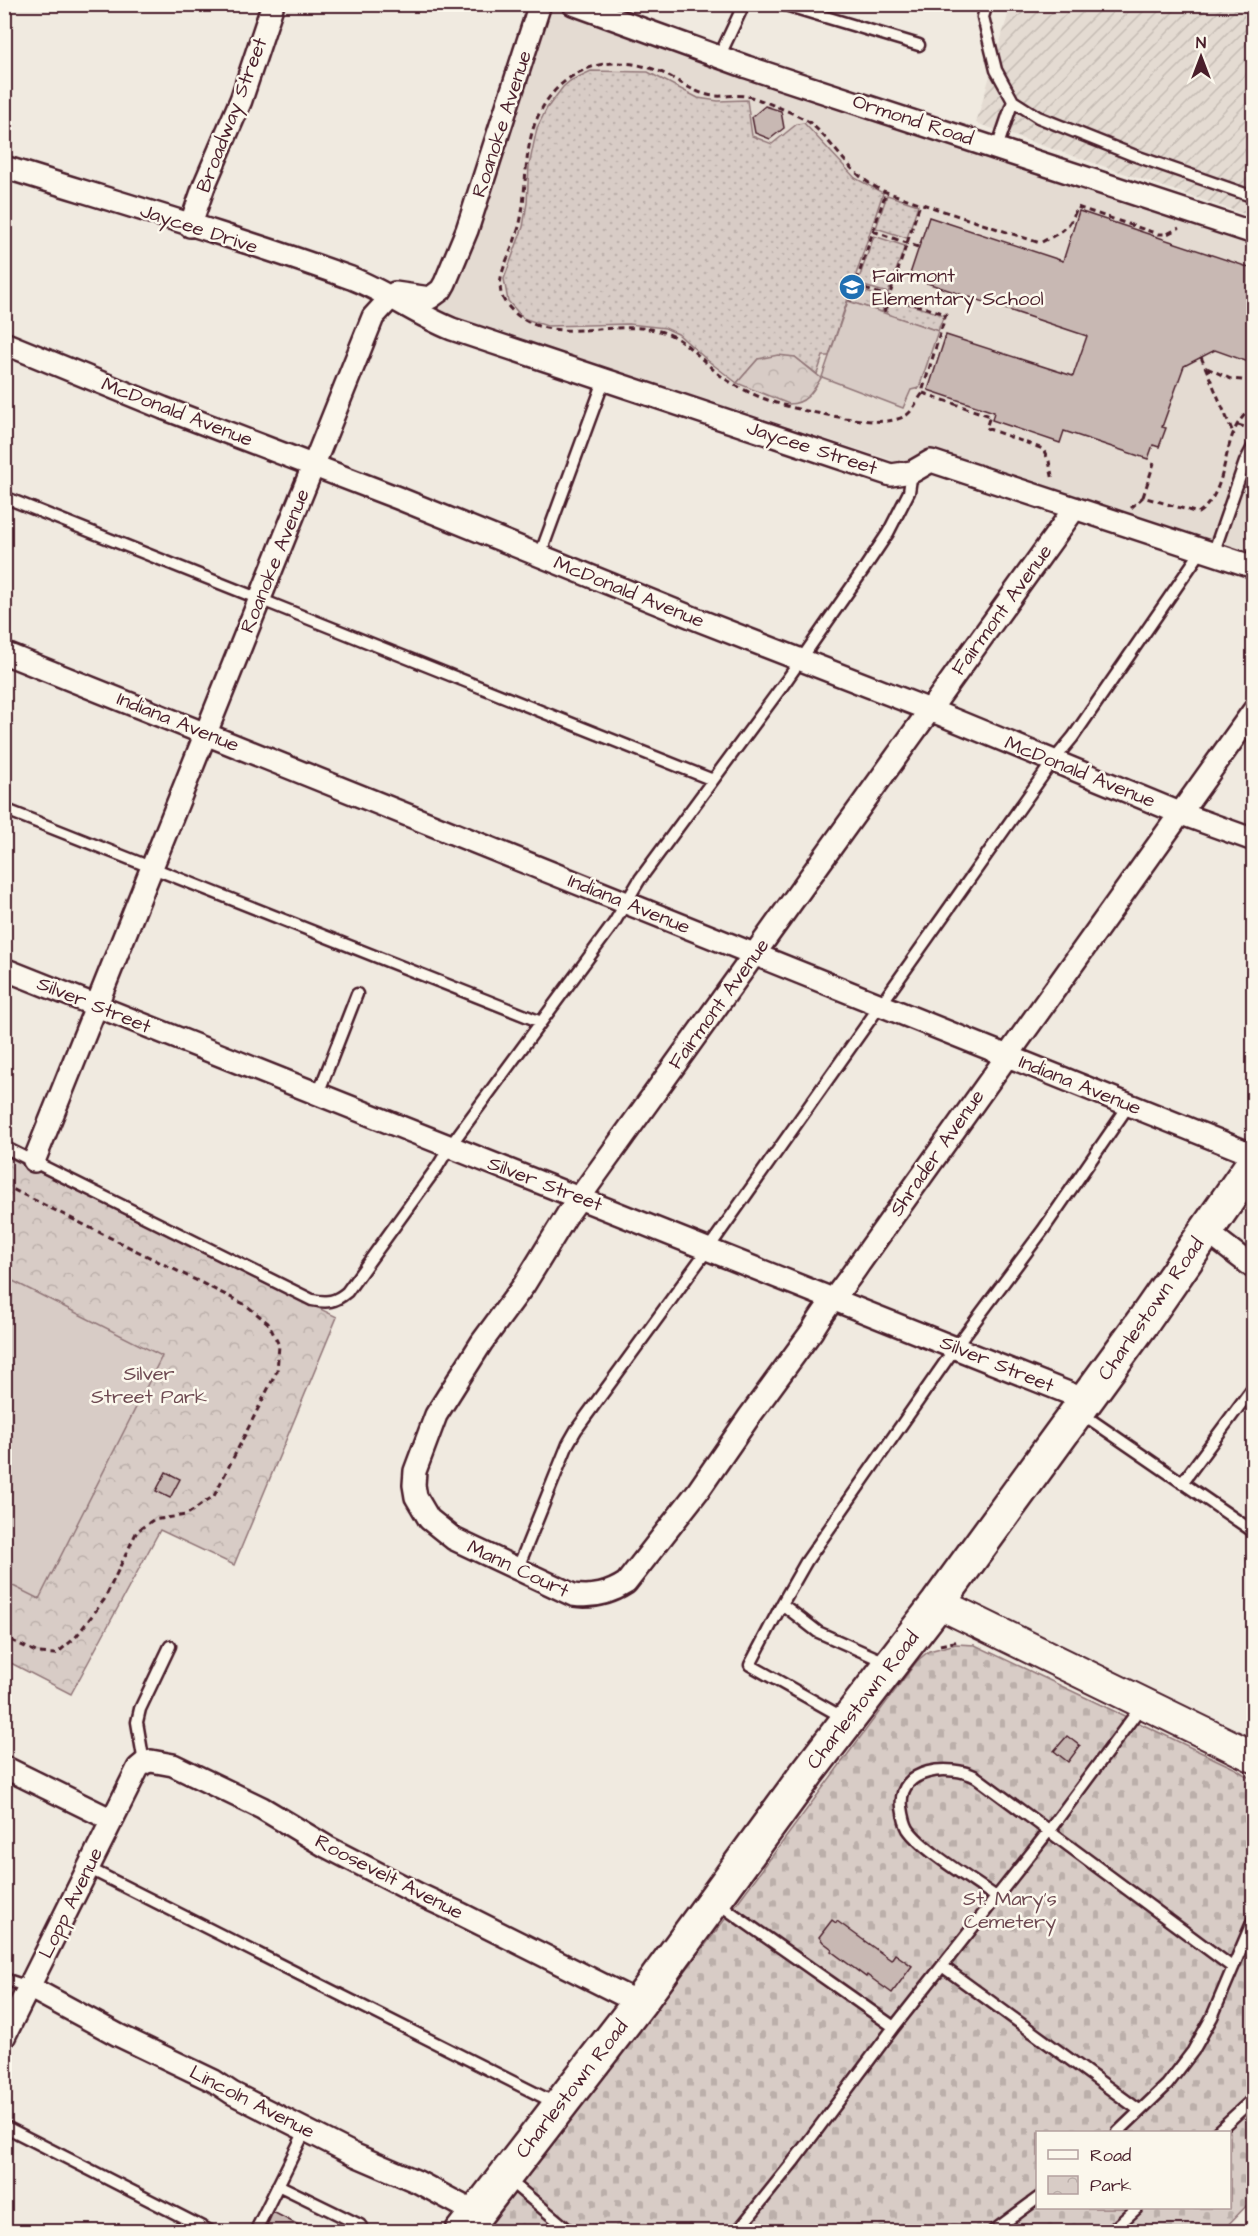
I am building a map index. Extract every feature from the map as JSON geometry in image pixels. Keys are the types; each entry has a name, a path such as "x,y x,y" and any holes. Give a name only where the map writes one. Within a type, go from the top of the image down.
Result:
{"main road":[{"name":"Charlestown Road","path":"469,2222 639,2003 848,1720 938,1603 1254,1162"},
{"path":"938,1603 1254,1757"}],"street":[{"name":"Broadway Street","path":"190,226 204,186 241,100 273,4"},
{"name":"Roanoke Avenue","path":"34,1161 373,317 395,294 430,298 437,294 445,283 467,230 540,4"},
{"name":"Ormond Road","path":"573,4 719,57 1254,233"},
{"name":"Jaycee Drive","path":"4,167 353,279 391,297"},
{"name":"Jaycee Street","path":"391,297 437,323 901,473"},
{"name":"McDonald Avenue","path":"4,343 1254,840"},
{"path":"901,473 931,461 1254,567"},
{"name":"Fairmont Avenue","path":"429,1519 416,1497 415,1471 429,1430 462,1372 524,1285 580,1197 1076,508"},
{"name":"Indiana Avenue","path":"4,652 1254,1155"},
{"name":"Shrader Avenue","path":"614,1590 636,1572 664,1537 1254,710"},
{"name":"Silver Street","path":"4,969 834,1299 955,1348 1082,1405"},
{"path":"1206,1231 1254,1268"},
{"name":"Mann Court","path":"429,1519 454,1539 573,1595 587,1597 614,1590"},
{"name":"Roosevelt Avenue","path":"141,1766 161,1762 173,1766 262,1808 327,1847 639,2003"},
{"name":"Lopp Avenue","path":"4,2037 141,1766"},
{"path":"4,1767 112,1820"},
{"name":"Lincoln Avenue","path":"29,1987 118,2035 214,2081 232,2093 355,2155 418,2182 469,2222"}],"lane":[{"path":"719,57 744,4"},
{"path":"782,4 920,45"},
{"path":"987,4 983,17 996,70 1013,101 1038,117 1133,155 1254,197"},
{"path":"997,148 1013,101"},
{"path":"540,555 605,378"},
{"path":"518,1570 568,1444 1053,761 1207,552 1249,464 1254,445"},
{"path":"4,1147 312,1300 328,1303 338,1300 347,1292 450,1146 614,923 640,879 801,660 888,533 909,492 901,473"},
{"path":"4,497 713,780"},
{"path":"4,809 541,1022"},
{"path":"318,1094 357,994"},
{"path":"848,1720 750,1665 806,1562 955,1348 1043,1230 1130,1105"},
{"path":"1182,1483 1254,1386"},
{"path":"1082,1405 1182,1483 1254,1532"},
{"path":"782,1604 818,1632 891,1664"},
{"path":"141,1766 137,1722 140,1709 170,1646"},
{"path":"737,2232 794,2162 894,2027 1048,1832 1144,1703"},
{"path":"996,1897 926,1846 909,1830 904,1821 901,1802 903,1792 910,1781 923,1773 933,1771 967,1772 1232,1967"},
{"path":"88,1868 561,2105"},
{"path":"717,1899 729,1911 894,2027"},
{"path":"1120,2131 1167,2085 1193,2051 1212,2017 1254,1918"},
{"path":"942,1966 1139,2110"},
{"path":"4,1979 29,1987"},
{"path":"1219,2131 1254,2098"},
{"path":"4,2126 212,2232"},
{"path":"255,2232 306,2130"},
{"path":"278,2186 360,2225 365,2232"},
{"path":"517,2187 571,2232"},
{"path":"992,2232 1036,2199"},
{"path":"1115,2228 1136,2209"}],"path":[{"path":"855,286 946,314 923,393 907,415 884,421 868,421 796,410 746,392 710,368 682,341 667,333 638,328 544,329 522,320 505,304 500,289 500,275 519,225 527,156 535,123 552,93 561,83 600,64 626,64 651,68 699,93 716,97 747,96 808,121 860,178 886,192 1040,243 1066,228 1072,221 1077,207 1158,234 1167,234 1183,226"},
{"path":"850,301 886,192"},
{"path":"884,312 920,204"},
{"path":"873,231 918,247"},
{"path":"1201,357 1234,435"},
{"path":"1206,367 1231,380 1254,381"},
{"path":"923,393 990,416 986,428 1043,449 1049,461 1054,484"},
{"path":"1143,497 1198,513 1209,506 1216,493 1238,425 1254,404"},
{"path":"1238,425 1254,430"},
{"path":"1125,513 1143,497 1154,463"},
{"path":"4,1185 246,1305 268,1323 279,1345 277,1371 214,1496 186,1515 153,1520 137,1531 104,1600 75,1638 56,1653 38,1653 4,1637"},
{"path":"938,1646 947,1642 961,1641"}],"shaded area":[{"path":"1011,5 1253,5 1253,217 976,123"},
{"name":"Fairmont Elementary School","path":"550,8 740,74 1253,241 1253,578 437,312 465,261 538,38"}],"green space":[{"path":"591,71 648,72 698,98 718,101 747,100 752,136 772,144 797,124 804,123 855,178 883,193 829,356 823,356 817,374 795,357 758,359 737,383 678,334 665,328 629,324 547,326 523,318 508,301 504,279 523,227 529,166 537,128 547,108 563,87"},
{"path":"887,195 918,205 907,238 876,228"},
{"path":"874,236 905,246 888,293 857,284"},
{"path":"856,289 886,298 882,312 851,302"},
{"path":"891,299 944,315 938,331 886,314"},
{"path":"848,301 938,331 919,388 911,390 903,408 822,377"},
{"path":"778,355 795,357 821,378 808,396 800,402 789,404 737,383 758,359"},
{"name":"Silver Street Park","path":"4,1155 337,1317 234,1565 160,1530 71,1694 5,1660"},
{"path":"5,1277 162,1356 39,1599 5,1582"},
{"name":"St. Mary's Cemetery","path":"956,1644 975,1645 1236,1769 1253,1780 1253,2199 1222,2231 485,2232 726,1918 917,1661 929,1651"}],"building":[{"path":"765,106 781,111 784,128 770,139 755,133 752,117"},
{"name":"Fairmont Elementary School","path":"1079,211 1254,269 1254,364 1215,350 1184,366 1162,427 1166,428 1159,447 1153,445 1148,459 1064,431 1060,443 992,420 994,412 928,390 946,335 1073,376 1087,336 909,277 929,217 1063,261"},
{"path":"166,1472 180,1479 170,1498 156,1491"},
{"path":"1067,1736 1080,1746 1068,1762 1054,1751"},
{"path":"832,1920 836,1923 837,1921 891,1960 895,1954 912,1966 892,1993 867,1975 866,1977 831,1951 832,1949 823,1942 819,1937"},
{"path":"273,2212 312,2232 264,2232"}],"place":[{"name":"Fairmont Elementary School","path":"852,287"}]}
